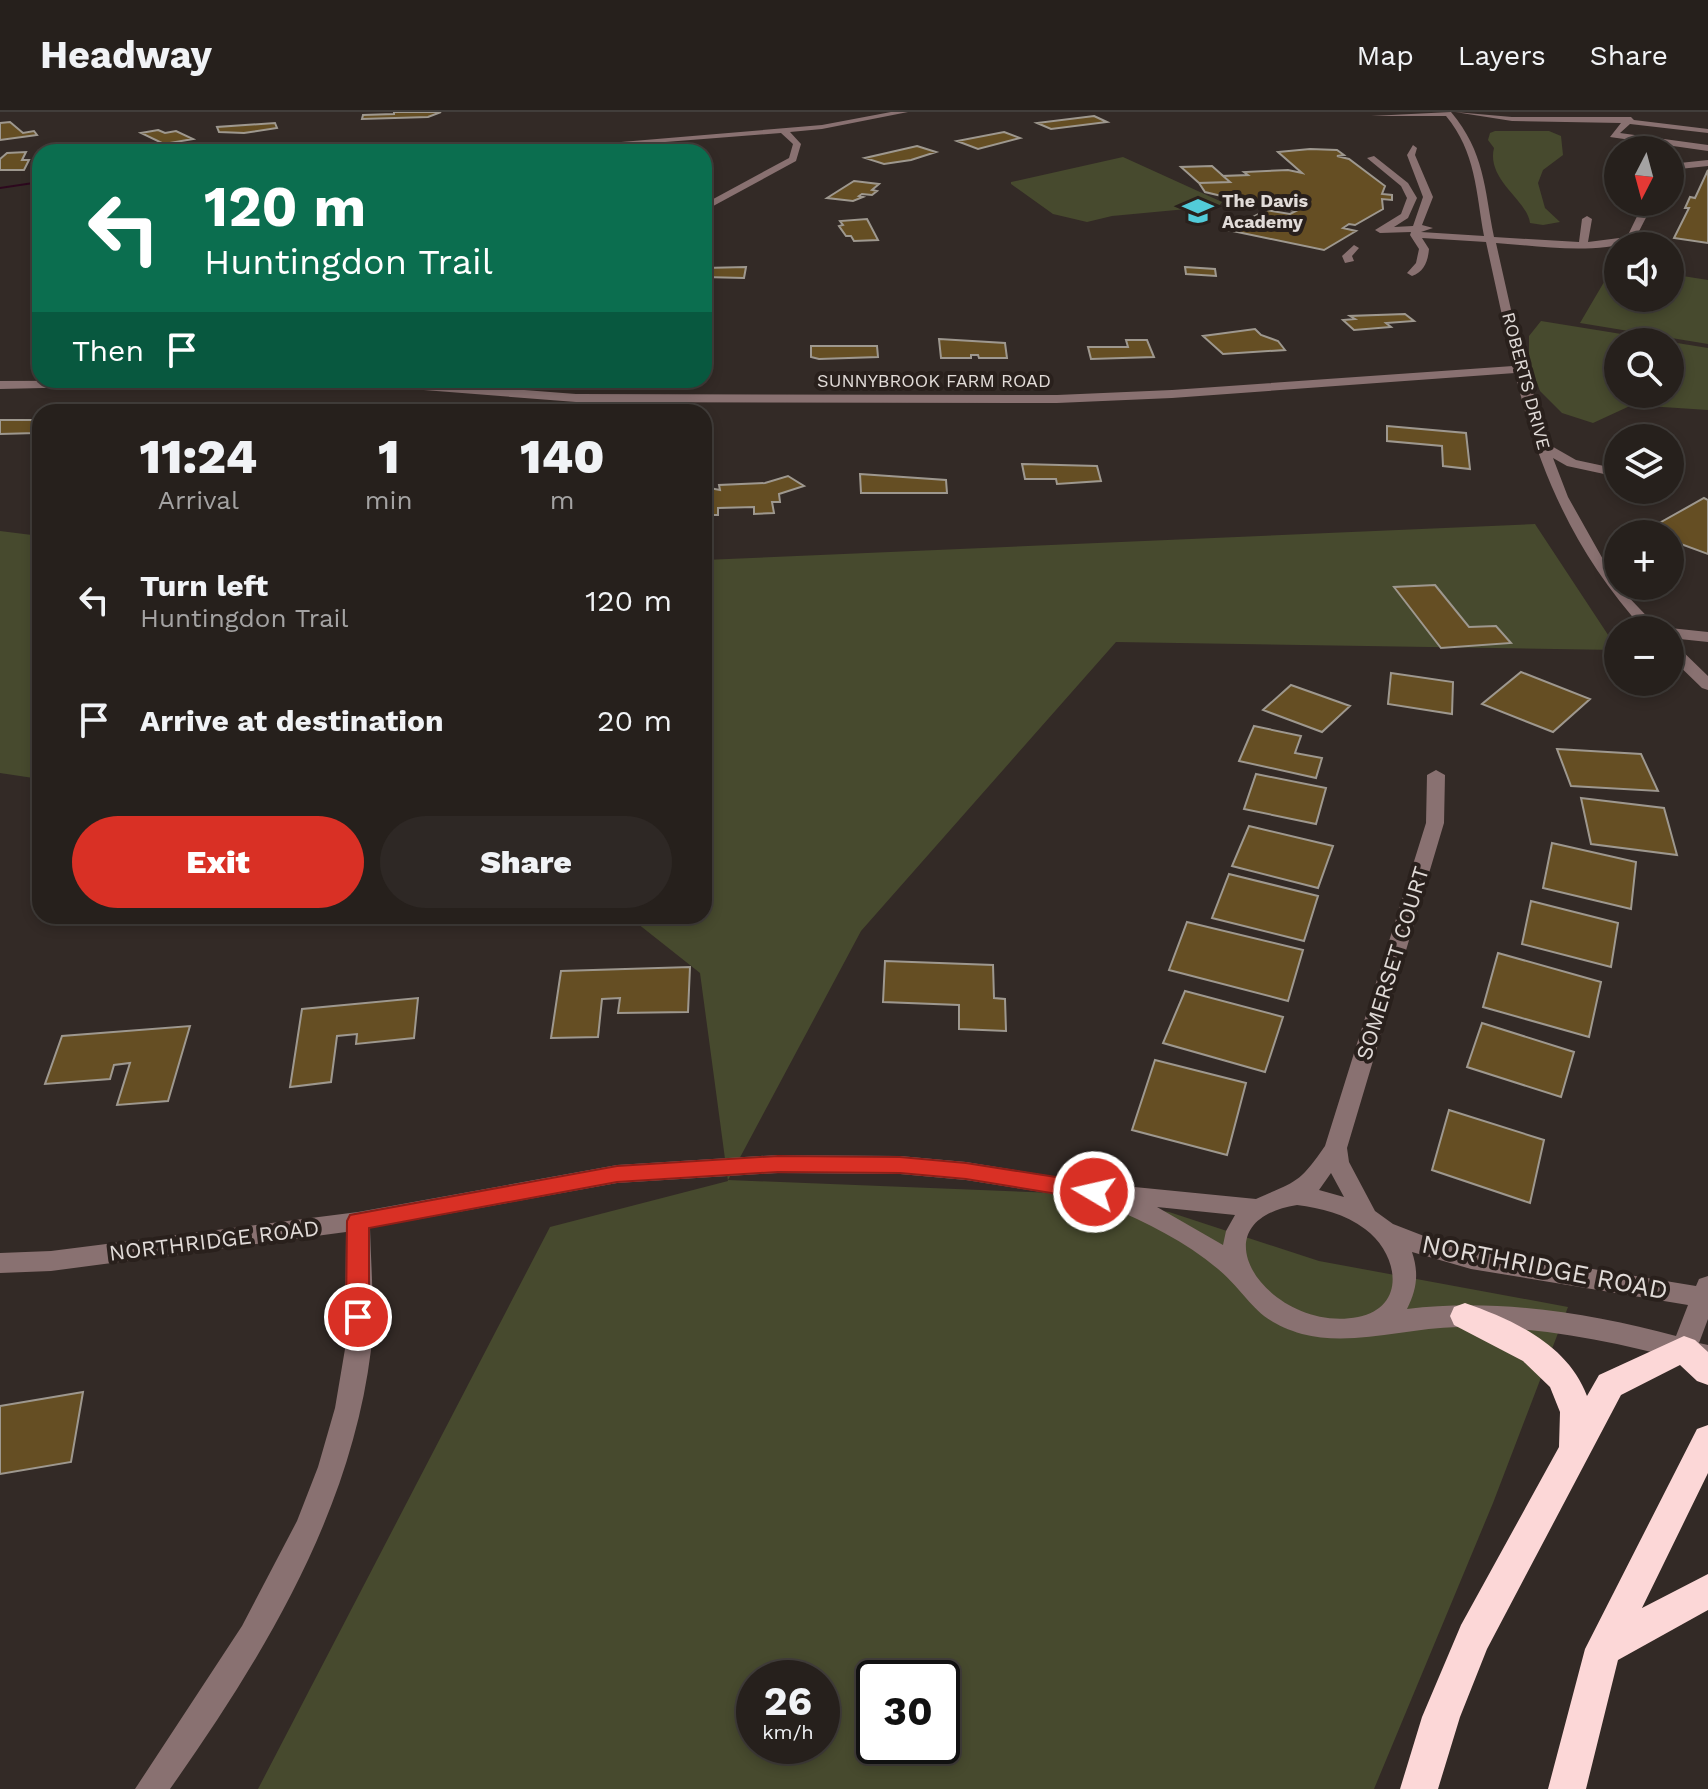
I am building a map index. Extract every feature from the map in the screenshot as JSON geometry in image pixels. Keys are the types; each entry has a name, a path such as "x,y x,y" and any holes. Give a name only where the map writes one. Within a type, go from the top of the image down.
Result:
{"highway":[{"path":"1465,1316 1539,1354 1557,1371 1576,1412 1573,1454"},
{"path":"1419,1789 1441,1717 1474,1638 1610,1385 1696,1353 1708,1372"},
{"path":"1567,1789 1603,1649 1708,1439"},
{"path":"1603,1649 1708,1591"}],"street":[{"path":"612,144 784,131 904,112"},
{"path":"1645,112 1625,121 1613,135 1708,148"},
{"path":"1375,116 1451,113 1512,119 1625,121 1708,131"},
{"name":"ROBERTS DRIVE","path":"1451,113 1468,125 1481,173 1489,236 1521,369 1559,496 1603,575 1623,603 1637,616"},
{"path":"1468,125 1512,119"},
{"path":"712,204 793,159 797,144 784,131"},
{"path":"1412,273 1424,258 1424,249 1416,231 1429,203 1411,155 1413,148"},
{"path":"1371,158 1405,185 1412,198 1405,216 1380,230 1619,243 1631,239 1642,216"},
{"path":"1684,166 1708,163"},
{"path":"1583,241 1587,219"},
{"path":"1349,261 1347,256 1354,248"},
{"name":"SUNNYBROOK FARM ROAD","path":"449,388 576,398 1057,399 1172,394 1521,369"},
{"path":"0,385 32,384"},
{"path":"1543,447 1572,463 1604,471"},
{"path":"1551,472 1604,474"},
{"path":"1684,634 1708,637"},
{"path":"1684,648 1708,649"},
{"path":"1684,662 1708,685"},
{"name":"SOMERSET COURT","path":"1266,1204 1297,1193 1312,1183 1336,1148 1435,823 1436,775"},
{"path":"1336,1148 1337,1162 1375,1223"},
{"name":"NORTHRIDGE ROAD","path":"0,1263 51,1261 358,1221 617,1174 836,1163 939,1168 1094,1192 1266,1204 1297,1196 1321,1198 1344,1205 1413,1243 1471,1259 1706,1293"},
{"name":"NORTHRIDGE ROAD","path":"1094,1192 1164,1219 1189,1233 1241,1275 1262,1301 1293,1320 1330,1330 1416,1317 1465,1316 1590,1329 1696,1353"},
{"path":"1241,1275 1235,1257 1236,1238 1243,1221 1266,1204"},
{"path":"151,1789 214,1704 297,1556 341,1436 358,1349 358,1221"},
{"name":"NORTHRIDGE ROAD","path":"1364,1326 1392,1311 1405,1287 1401,1258 1375,1223"},
{"path":"1696,1353 1706,1293"}],"green space":[{"path":"1549,131 1561,136 1563,155 1543,170 1538,183 1545,208 1560,222 1543,225 1530,223 1528,215 1496,170 1494,148 1488,140 1490,133"},
{"path":"1123,157 1222,202 1219,206 1112,216 1087,222 1053,214 1011,184 1011,182"},
{"path":"1684,276 1708,280 1708,344 1684,340 1684,328 1610,328 1580,323 1604,282 1604,312 1684,312"},
{"path":"1541,321 1604,331 1604,408 1626,408 1593,423 1562,413 1540,391 1529,361 1529,336"},
{"path":"1684,344 1708,348 1708,410 1678,408 1684,408"},
{"path":"1535,524 1604,629 1604,650 1116,642 861,931 728,1180 1056,1193 1169,1212 1319,1261 1568,1307 1493,1503 1374,1789 258,1789 550,1227 728,1181 700,973 638,924 712,924 712,560"},
{"path":"0,531 32,535 32,778 0,773"}],"building":[{"path":"441,112 428,117 362,119 363,115"},
{"path":"1094,116 1107,122 1051,129 1037,123"},
{"path":"10,122 23,133 34,131 37,135 0,140 0,123"},
{"path":"275,123 277,128 244,133 219,132 217,127"},
{"path":"158,130 165,133 176,131 193,139 164,144 141,133"},
{"path":"1004,132 1020,138 978,149 957,141"},
{"path":"917,146 936,152 884,164 865,158"},
{"path":"1337,150 1344,155 1337,156 1349,159 1385,186 1382,194 1392,195 1392,200 1382,199 1383,209 1355,225 1349,224 1343,228 1356,231 1324,250 1228,230 1266,210 1290,214 1296,211 1225,200 1230,198 1205,192 1199,183 1230,182 1223,176 1248,175 1244,172 1288,170 1302,173 1278,152"},
{"path":"26,152 22,160 29,160 24,170 0,170 0,159 7,153"},
{"path":"1212,166 1230,182 1199,183 1181,167"},
{"path":"1708,170 1708,243 1684,239 1684,232 1677,232 1689,208 1685,208 1690,197 1695,198"},
{"path":"854,181 879,184 872,190 877,191 872,195 862,194 859,196 863,197 853,201 827,198"},
{"path":"867,219 878,240 854,241 839,226 843,225 840,221"},
{"path":"746,267 744,278 712,277 712,268"},
{"path":"1185,267 1215,269 1216,276 1186,274"},
{"path":"1405,314 1414,321 1386,323 1391,327 1354,330 1343,320 1355,319 1350,316"},
{"path":"1255,329 1261,335 1278,341 1285,350 1223,354 1203,336"},
{"path":"939,339 1005,343 1007,358 971,355 971,358 941,358"},
{"path":"1126,340 1147,340 1154,357 1091,359 1088,347 1128,347"},
{"path":"811,346 877,346 878,357 819,359 811,357"},
{"path":"0,420 32,420 32,433 0,434"},
{"path":"1387,426 1466,433 1470,469 1443,466 1442,446 1387,441"},
{"path":"1022,464 1097,466 1101,481 1057,484 1056,479 1025,479"},
{"path":"860,474 946,480 947,493 861,493"},
{"path":"788,476 804,486 779,494 780,502 772,502 774,513 754,514 754,507 718,508 718,515 712,515 712,488 720,490 719,485 765,483"},
{"path":"1704,498 1708,500 1708,554 1684,545 1684,520 1665,520"},
{"path":"1435,585 1469,627 1496,626 1511,643 1441,648 1394,587"},
{"path":"1521,672 1590,699 1553,732 1482,704"},
{"path":"1391,673 1453,682 1452,714 1388,704"},
{"path":"1291,685 1350,706 1322,732 1263,710"},
{"path":"1254,726 1301,736 1295,753 1322,758 1316,778 1239,761"},
{"path":"1557,749 1641,754 1658,791 1571,786"},
{"path":"1256,774 1326,788 1316,824 1244,809"},
{"path":"1581,798 1664,808 1677,855 1591,844"},
{"path":"1249,826 1333,846 1318,888 1232,866"},
{"path":"1552,843 1636,862 1631,909 1543,888"},
{"path":"1229,874 1318,896 1304,941 1212,918"},
{"path":"1531,901 1618,923 1611,967 1522,944"},
{"path":"1187,922 1303,950 1288,1001 1169,970"},
{"path":"1498,953 1601,982 1589,1037 1483,1007"},
{"path":"885,961 993,965 994,998 1005,999 1006,1031 959,1029 959,1005 883,1002"},
{"path":"690,967 688,1012 618,1013 620,998 602,999 598,1037 551,1038 561,971"},
{"path":"1185,991 1283,1017 1265,1072 1163,1043"},
{"path":"418,998 414,1038 356,1044 357,1034 337,1036 331,1082 290,1087 302,1009"},
{"path":"1482,1023 1574,1052 1561,1097 1467,1067"},
{"path":"190,1026 168,1101 117,1105 130,1063 114,1065 110,1079 45,1084 62,1036"},
{"path":"1155,1060 1246,1083 1227,1155 1132,1130"},
{"path":"1449,1110 1544,1140 1530,1203 1432,1170"},
{"path":"83,1392 71,1462 0,1474 0,1406"}],"waterway":[{"path":"0,188 32,183"}],"place":[{"name":"The Davis Academy","path":"1198,211"}],"route":[{"path":"358,1317 358,1221 617,1174 778,1164 900,1165 966,1171 1094,1192"}]}
